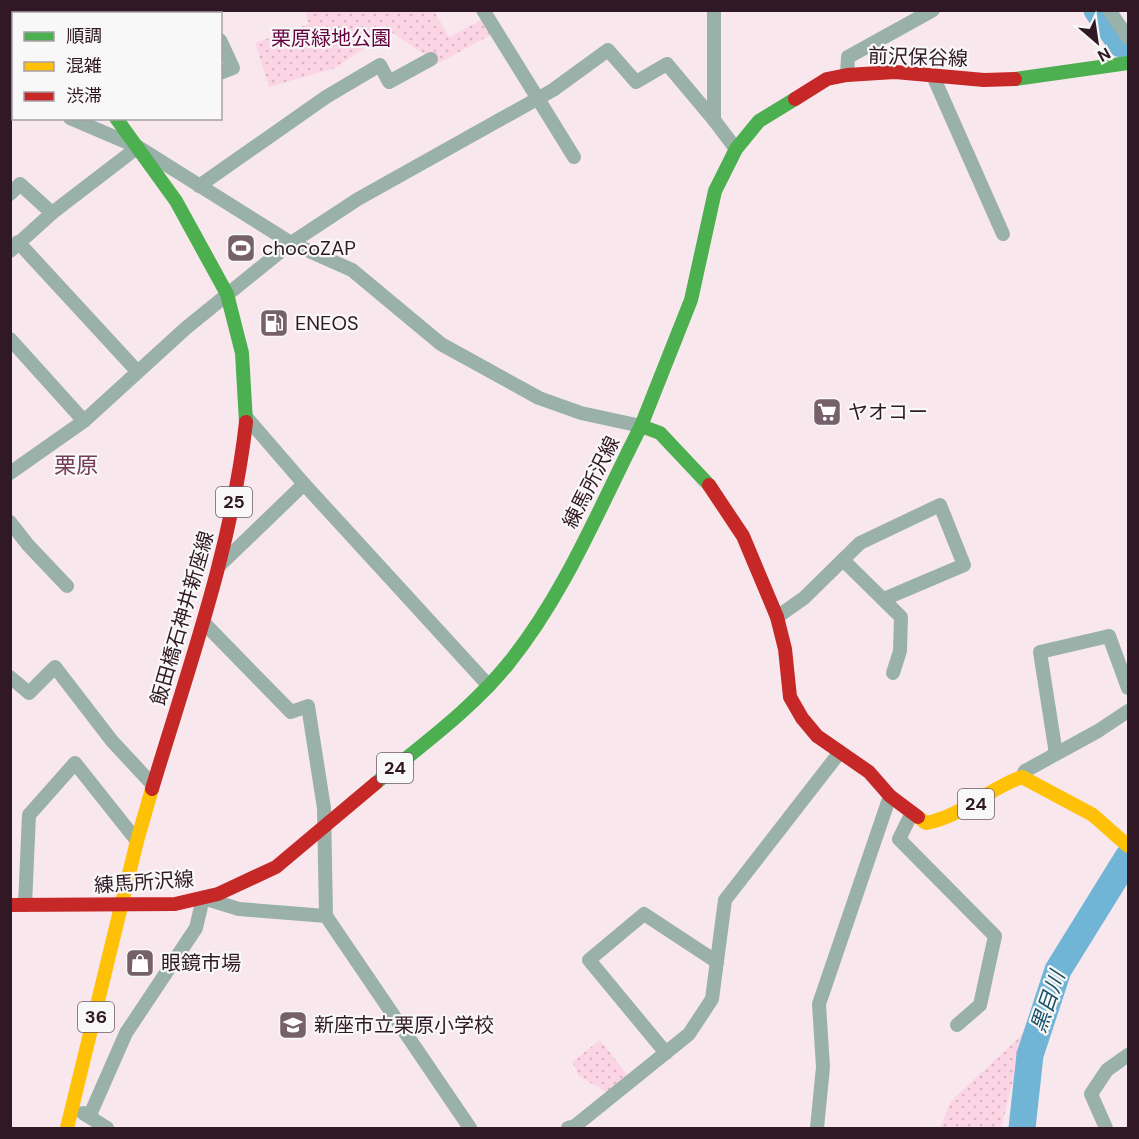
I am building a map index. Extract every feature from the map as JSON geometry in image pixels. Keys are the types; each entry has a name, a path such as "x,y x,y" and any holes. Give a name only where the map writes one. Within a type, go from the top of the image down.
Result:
{"main road":[{"name":"前沢保谷線","path":"641,426 691,300 715,191 736,149 759,121 827,79 847,75 895,72 933,76 1023,79 1128,63"},
{"name":"飯田橋石神井新座線","path":"118,120 182,211 227,294 242,353 247,418 241,470 219,566 204,623 152,784 122,905"},
{"name":"練馬所沢線","path":"10,905 175,904 231,889 276,867 489,686 545,615 641,426 660,433 708,483 743,537 777,616 785,649 790,698 802,718 817,736 868,772 911,815 926,823 946,821 1010,781 1022,777"},
{"path":"1022,777 1077,806 1124,840"},
{"name":"36","path":"68,1128 122,905"}],"street":[{"path":"483,10 574,157"},
{"path":"714,10 714,120"},
{"path":"847,75 848,57 911,16 933,10"},
{"path":"1109,10 1128,38"},
{"path":"222,44 233,68 222,72"},
{"path":"10,472 84,421 137,371 291,243 358,199 537,100 608,50 636,82 667,64 736,149"},
{"path":"199,186 326,97 380,65 389,82 431,59"},
{"path":"933,76 1002,234"},
{"path":"75,120 138,147 291,243 352,270 441,344 539,398 581,413 641,426"},
{"path":"137,371 14,246 52,213 138,147"},
{"path":"10,194 20,184 52,213"},
{"path":"10,339 84,421"},
{"path":"247,418 304,484 489,686"},
{"path":"219,566 304,484"},
{"path":"777,616 804,598 860,543 940,506 964,565 884,599"},
{"path":"10,522 68,586"},
{"path":"843,560 901,616 900,651 893,673"},
{"path":"204,623 291,712 308,706 324,808 326,916 470,1128"},
{"path":"1056,754 1040,652 1110,636 1128,688"},
{"path":"10,677 29,693 55,667 112,741 152,784"},
{"path":"1022,777 1025,771 1128,711"},
{"path":"574,1128 689,1034 712,999 725,900 840,752"},
{"path":"25,905 29,815 75,763 137,841"},
{"path":"817,1128 823,1067 819,1004 890,796"},
{"path":"911,815 899,839 995,936 980,1005 957,1025"},
{"path":"90,1115 126,1033 196,928 203,898 239,909 326,916"},
{"path":"666,1053 589,960 644,914 717,962"},
{"path":"1106,1128 1091,1094 1107,1070 1128,1055"},
{"path":"72,1110 90,1115 107,1128"}],"green space":[{"name":"栗原緑地公園","path":"305,10 434,11 449,37 487,17 496,32 435,65 431,59 390,31 335,68 269,87 255,43 309,24"},
{"path":"1026,1031 1001,1128 940,1128 951,1101"},
{"path":"600,1040 628,1076 608,1093 579,1076 572,1062"}],"waterway":[{"path":"1097,10 1121,44"},
{"name":"黒目川","path":"1022,1128 1030,1055 1058,970 1128,857"}],"traffic: fast":[{"path":"1015,79 1128,63"},
{"path":"641,426 691,300 715,191 736,149 759,121 795,99"},
{"path":"117,120 176,201 227,294 242,353 246,422"},
{"path":"376,783 445,727 478,697 508,664 547,609 581,549 641,426 660,433 709,485"}],"traffic: slow":[{"path":"918,817 926,823 939,820 1022,777 1093,815 1128,846"},
{"path":"67,1128 137,841 152,789"}],"traffic: jam":[{"path":"795,99 827,79 847,75 895,72 984,80 1015,79"},
{"path":"152,789 220,562 246,422"},
{"path":"709,485 743,536 777,617 785,649 790,697 802,718 817,736 869,772 890,796 918,817"},
{"path":"10,905 175,904 218,894 276,867 376,783"}],"place":[{"name":"chocoZAP","path":"241,248"},
{"name":"ENEOS","path":"274,323"},
{"name":"ヤオコー","path":"827,412"},
{"name":"眼鏡市場","path":"140,963"},
{"name":"新座市立栗原小学校","path":"293,1025"}],"district":[{"name":"栗原","path":"76,465"}]}
